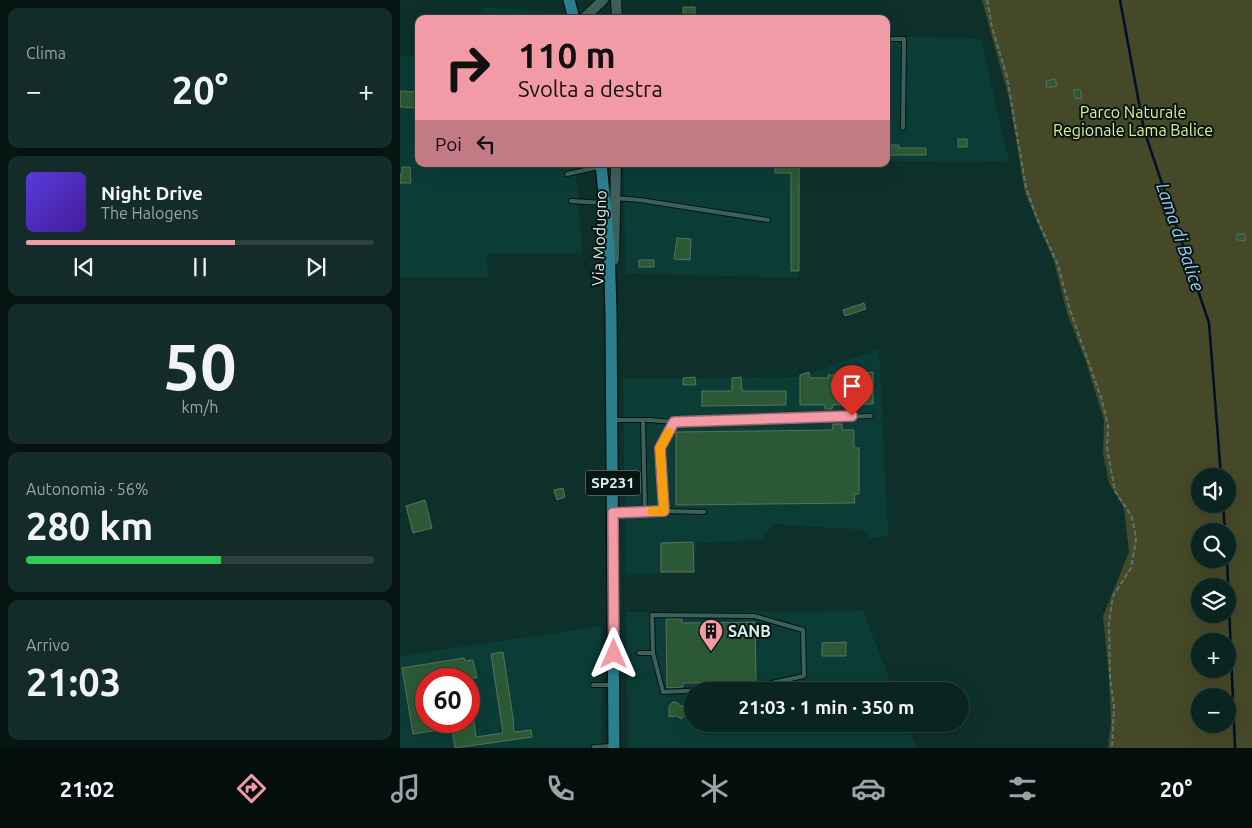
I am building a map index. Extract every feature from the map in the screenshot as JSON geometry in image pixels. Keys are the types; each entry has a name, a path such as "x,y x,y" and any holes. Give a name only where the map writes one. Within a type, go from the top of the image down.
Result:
{"main road":[{"path":"569,0 573,15"},
{"name":"SP231","path":"602,167 611,201 614,747"}],"street":[{"path":"586,15 603,0"},
{"path":"616,0 617,15"},
{"name":"Via Modugno","path":"611,201 616,167"}],"lane":[{"path":"890,39 904,40 903,128"},
{"path":"567,174 593,167"},
{"path":"571,201 640,200 768,220"},
{"path":"612,420 674,422 871,416"},
{"path":"643,420 645,511"},
{"path":"664,511 660,448 674,422"},
{"path":"613,513 645,511 704,512"},
{"path":"652,616 754,616 803,630 804,676 749,688 663,692 653,653 652,616"},
{"path":"639,653 653,653"},
{"path":"593,684 614,685"},
{"path":"594,747 614,747"}],"path":[{"path":"987,0 992,27 1007,77 1026,188 1038,221 1058,265 1070,310 1101,397 1108,425 1106,448 1115,491 1132,517 1136,539 1131,568 1113,596 1109,622 1110,678 1114,706 1112,748"}],"shaded area":[{"path":"484,7 555,13 555,15 483,15"},
{"path":"890,36 981,39 1009,162 890,161"},
{"path":"400,56 415,56 415,167 575,167 583,253 487,253 488,277 400,277"},
{"path":"624,167 800,167 798,278 625,273"},
{"path":"879,349 888,536 868,538 867,530 773,524 761,540 697,543 693,572 626,575 623,379 800,377"},
{"path":"863,611 891,682 684,682 684,732 910,732 917,748 628,748 626,612"},
{"path":"601,626 602,748 400,748 400,656"}],"green space":[{"name":"Parco Naturale Regionale Lama Balice","path":"982,0 1252,0 1252,748 1108,748 1111,722 1103,616 1129,552 1124,508 1109,483 1103,453 1104,420 1086,362 1067,313 1054,261 1025,193 1009,98"}],"building":[{"path":"683,7 695,7 695,15 683,15"},
{"path":"1055,79 1057,86 1047,88 1046,81"},
{"path":"1080,89 1082,98 1076,99 1073,90"},
{"path":"400,91 415,92 415,108 400,107"},
{"path":"958,139 967,139 967,147 958,147"},
{"path":"891,145 899,145 899,148 926,148 926,155 890,155"},
{"path":"402,167 410,167 411,183 400,183"},
{"path":"775,167 799,167 799,271 791,271 791,173 775,173"},
{"path":"1237,234 1245,234 1245,241 1237,240"},
{"path":"677,238 691,239 690,260 674,259"},
{"path":"639,260 654,260 654,267 639,267"},
{"path":"864,303 866,309 845,316 843,310"},
{"path":"809,372 810,378 828,378 828,375 835,375 835,378 863,378 863,373 873,372 873,404 833,405 832,409 825,409 825,405 800,405 800,375"},
{"path":"695,377 696,385 683,385 683,378"},
{"path":"741,377 742,391 786,391 786,405 702,406 702,391 732,391 732,378"},
{"path":"833,424 842,424 842,430 854,430 854,448 859,448 859,494 854,494 855,503 676,505 676,432 832,430"},
{"path":"563,488 565,497 557,500 554,490"},
{"path":"425,500 432,528 413,533 406,506"},
{"path":"693,542 694,572 661,572 661,543"},
{"name":"SANB","path":"666,619 682,619 682,623 755,622 756,682 684,682 683,687 667,688"},
{"path":"846,642 846,656 822,656 822,643"},
{"path":"503,652 514,732 531,730 532,737 455,748 453,733 476,733 476,737 503,733 491,654"},
{"path":"464,658 465,661 473,660 475,668 415,668 415,733 420,733 413,734 402,668"},
{"path":"676,702 684,708 684,716 681,719 677,716 669,717 669,706"}],"waterway":[{"name":"Lama di Balice","path":"1120,0 1144,130 1209,323 1220,468"},
{"name":"Lama di Balice","path":"1224,513 1224,523"},
{"name":"Lama di Balice","path":"1227,568 1235,748"}],"slow traffic":[{"path":"652,511 664,511 660,448 669,432"}],"place":[{"name":"SANB","path":"711,652"}],"route":[{"path":"614,654 613,513 664,511 660,448 674,422 852,416"}]}
